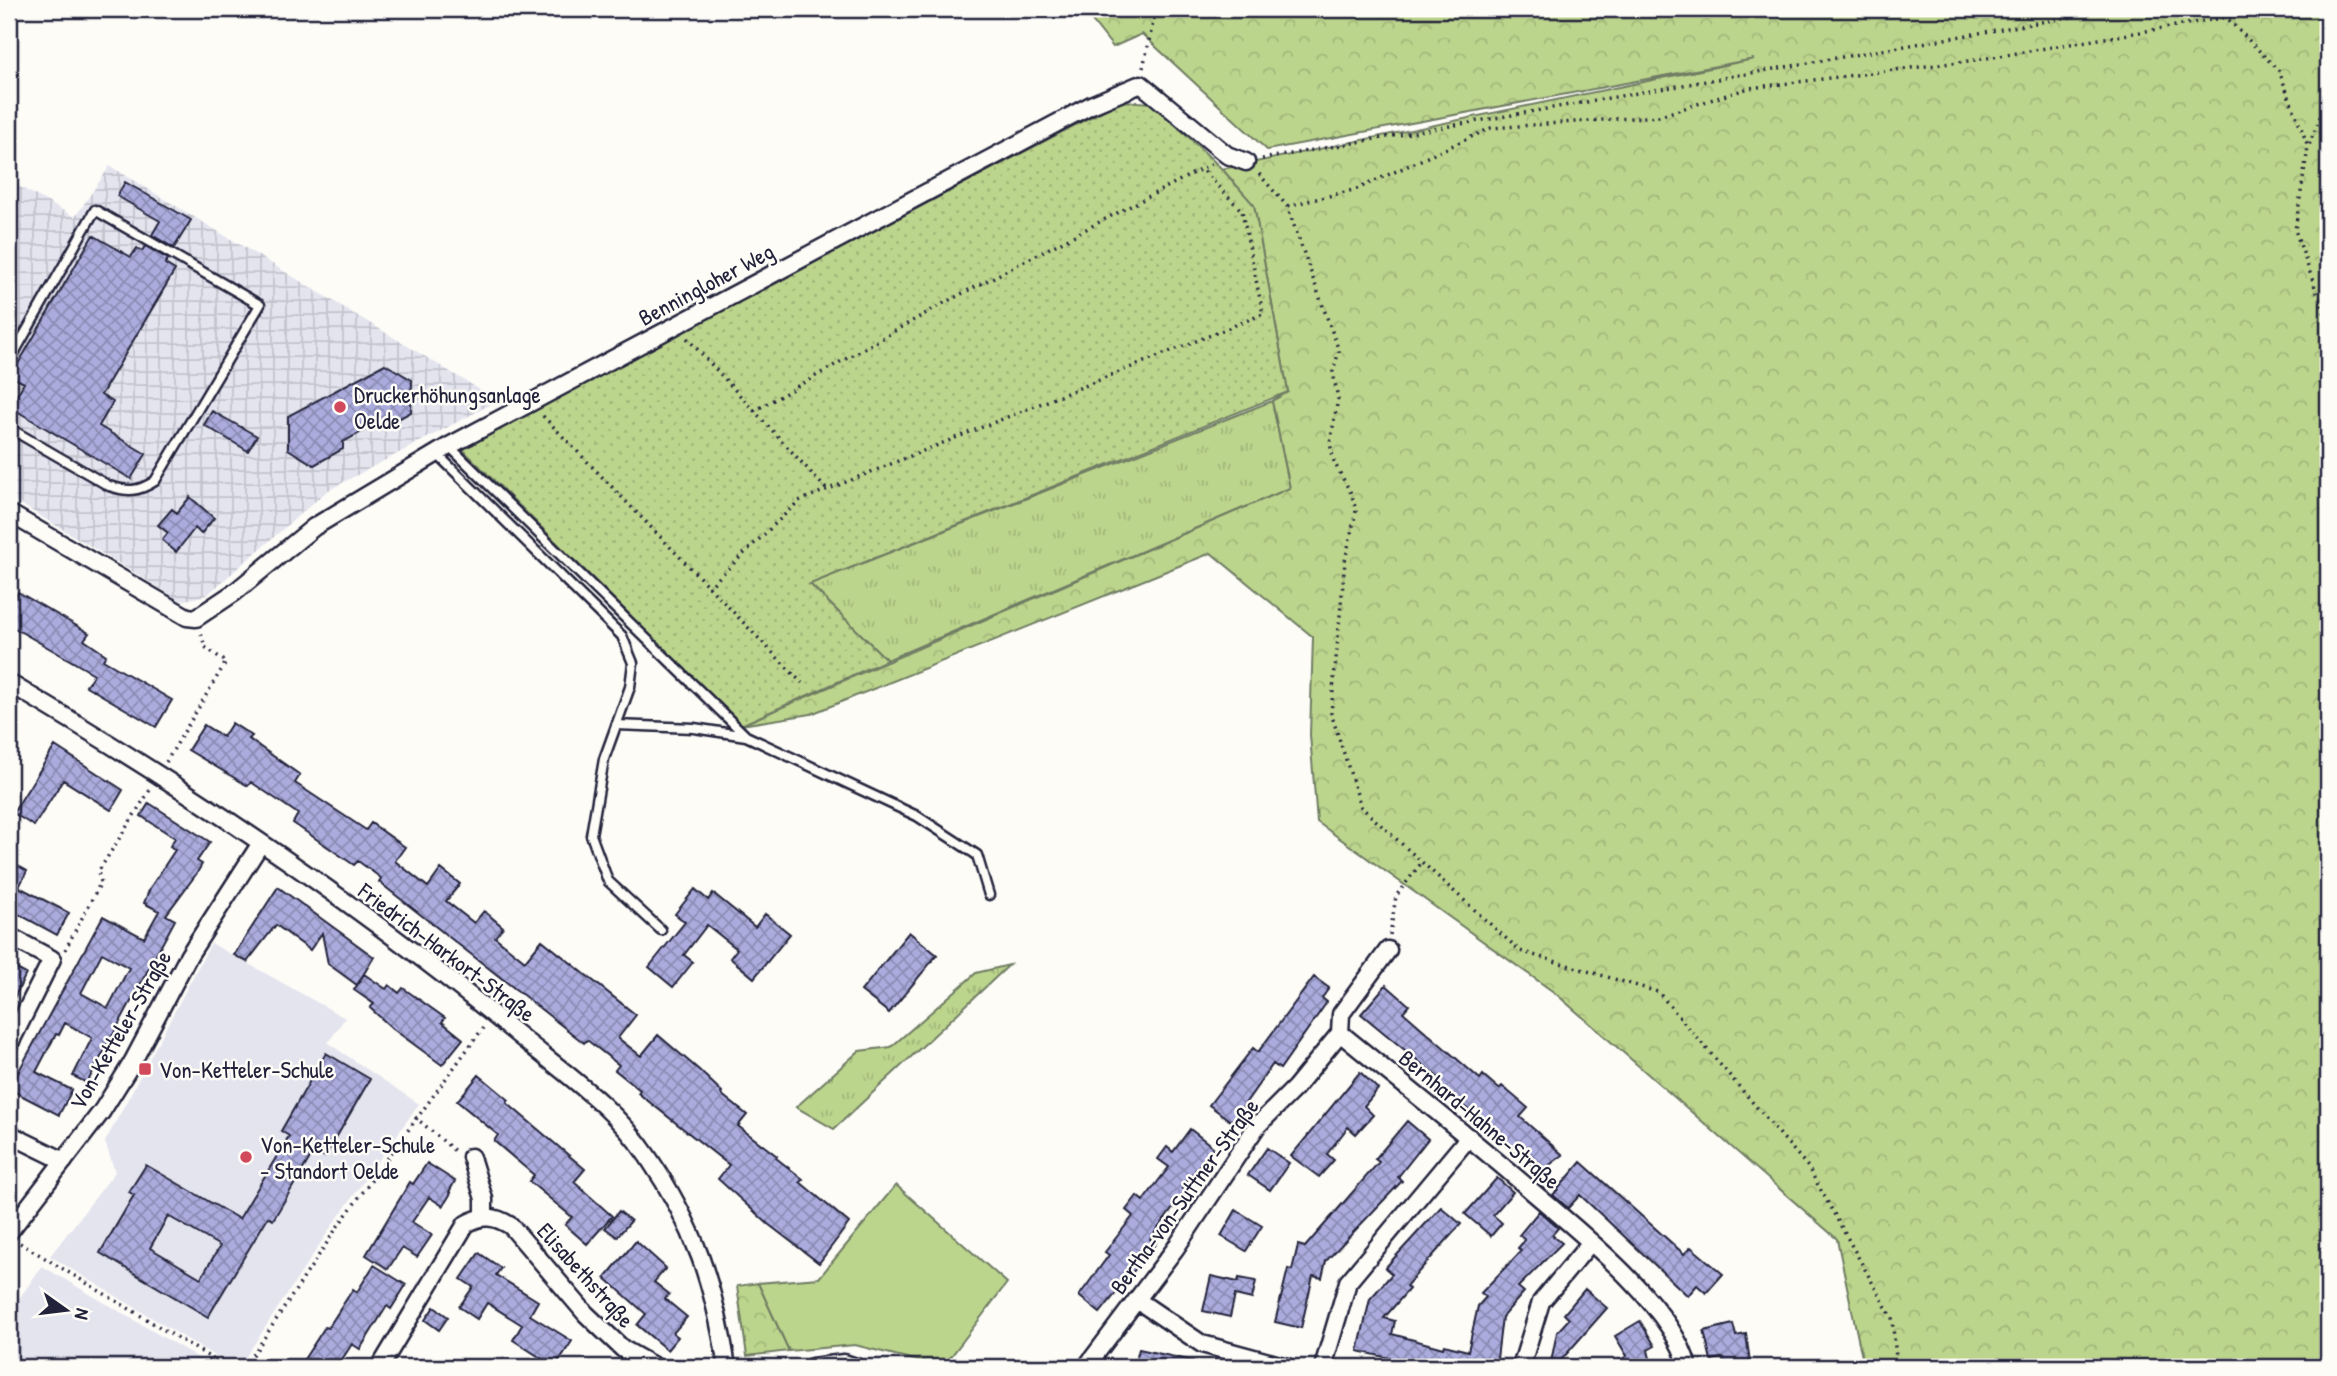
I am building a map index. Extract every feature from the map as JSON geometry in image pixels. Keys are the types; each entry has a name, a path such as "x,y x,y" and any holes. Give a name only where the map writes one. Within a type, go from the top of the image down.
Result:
{"street":[{"path":"1141,84 1227,155 1246,162"},
{"name":"Benningloher Weg","path":"196,618 235,592 314,527 442,450 1091,105 1141,84"},
{"path":"9,513 187,617 196,618"},
{"name":"Friedrich-Harkort-Straße","path":"9,683 261,843 382,929 493,1014 606,1108 647,1155 702,1255 718,1307 727,1367"},
{"name":"Von-Ketteler-Straße","path":"9,1234 102,1111 132,1063 189,955 261,843"},
{"path":"9,936 52,958 9,1045"},
{"name":"Bertha-von-Suttner-Straße","path":"1086,1367 1138,1300 1257,1126 1295,1088 1340,1033 1341,1014 1388,950"},
{"name":"Bernhard-Hahne-Straße","path":"1340,1033 1469,1137 1591,1242 1656,1309 1684,1351 1688,1367"},
{"path":"9,1134 64,1161"},
{"path":"1323,1367 1348,1282 1469,1137"},
{"path":"380,1367 466,1224 484,1217 484,1199 471,1157"},
{"name":"Elisabethstraße","path":"484,1217 496,1217 511,1226 586,1314 623,1349 656,1367"},
{"path":"1521,1367 1541,1302 1591,1242"},
{"path":"1138,1300 1202,1344 1287,1367"},
{"path":"812,1367 844,1363 856,1367"}],"lane":[{"path":"9,362 95,210 260,305 155,481 140,491 126,491 110,486 9,428"},
{"path":"442,450 622,636 633,663 630,687 604,759 591,835 608,881 661,930"},
{"path":"442,450 746,736"},
{"path":"616,725 694,728 746,736 917,816 977,855 989,895"}],"path":[{"path":"1141,84 1156,9"},
{"path":"1246,162 2070,17 2098,9"},
{"path":"1287,206 1357,189 1491,128 1659,116 1749,88 1976,60 2224,15 2275,9"},
{"path":"2224,15 2279,71 2308,148"},
{"path":"2328,97 2308,148 2295,230 2328,324"},
{"path":"754,411 944,303 1227,155"},
{"path":"1246,162 1270,184 1287,206 1339,351 1333,372 1338,399 1331,443 1334,462 1352,495 1356,511 1345,561 1331,713 1361,807 1520,951 1658,992 1808,1167 1892,1318 1898,1367"},
{"path":"708,588 799,501 1263,314 1242,211 1202,169"},
{"path":"676,325 828,491"},
{"path":"530,403 802,683"},
{"path":"52,958 66,949 101,882 98,872 226,662 205,647 196,618"},
{"path":"1388,950 1396,896 1422,862"},
{"path":"245,1367 338,1226 415,1117 493,1014"},
{"path":"415,1117 463,1158 471,1157"},
{"path":"9,1234 226,1367"}],"shaded area":[{"path":"110,166 499,400 327,491 207,595 181,601 9,497 9,181 75,217"},
{"name":"Von-Ketteler-Schule - Standort Oelde","path":"211,943 345,1018 328,1043 419,1104 334,1223 239,1367 233,1367 50,1256 115,1172 105,1142"},
{"path":"42,1266 214,1367 9,1367 9,1313"}],"green space":[{"path":"1083,9 2328,9 2328,1367 1864,1367 1837,1239 1555,993 1317,822 1310,735 1313,637 1211,553 811,714 741,725 1290,488 1272,401 1288,392 1254,206 1222,169 1754,59 1267,150 1142,34 1113,47"},
{"path":"1121,101 1153,103 1222,169 1254,205 1288,392 810,584 887,660 741,725 461,448"},
{"path":"1272,401 1290,488 887,660 810,584"},
{"path":"1009,965 834,1129 796,1107 859,1051 891,1047 976,973"},
{"path":"896,1185 1007,1283 943,1367 855,1345 789,1351 758,1283 819,1278"},
{"path":"758,1283 789,1351 747,1356 737,1286"}],"building":[{"path":"125,182 191,220 174,248 152,235 160,221 117,196"},
{"path":"93,235 131,257 137,248 142,251 145,246 168,259 165,264 175,270 101,395 113,402 99,426 146,454 131,479 10,407 24,383 11,376"},
{"path":"385,364 412,380 411,412 382,428 376,424 343,442 343,449 314,465 288,449 288,416"},
{"path":"212,411 257,436 248,451 204,425"},
{"path":"190,497 214,518 201,534 195,528 176,552 162,540 168,533 158,525 172,509 177,513"},
{"path":"18,592 89,633 84,640 106,655 103,660 172,700 156,727 86,686 94,674 9,625 9,607"},
{"path":"232,723 252,736 249,739 300,775 295,783 366,830 371,823 405,847 395,861 428,887 441,869 460,884 446,901 474,923 484,911 503,927 495,937 525,961 542,940 636,1015 618,1038 641,1056 658,1035 699,1070 721,1094 747,1115 738,1126 777,1156 776,1158 803,1179 800,1182 849,1223 819,1263 768,1224 718,1179 729,1165 638,1093 640,1090 615,1070 619,1065 587,1040 584,1043 379,882 381,878 358,861 354,865 293,823 298,814 251,782 248,786 188,750 204,725 223,737"},
{"path":"55,746 123,790 111,810 63,780 34,826 13,813"},
{"path":"149,803 210,842 197,861 202,864 197,873 166,915 175,920 87,1083 73,1076 92,1038 65,1023 59,1035 56,1034 36,1072 72,1090 59,1115 9,1089 103,916 144,938 159,911 144,903 150,888 175,850 170,846 175,838 141,816","holes":["102,953 129,968 108,1008 81,993"]},
{"path":"13,863 27,871 19,887 69,913 57,935 9,909 9,871"},
{"path":"278,887 374,957 357,985 328,964 322,933 310,950 276,925 247,962 234,955"},
{"path":"695,889 708,900 713,893 755,927 765,914 790,934 754,978 730,958 737,949 707,925 684,955 693,962 673,987 649,967 685,922 675,914"},
{"path":"909,932 937,955 889,1013 861,991"},
{"path":"9,965 26,974 9,1009"},
{"path":"364,974 386,989 389,985 399,993 403,988 445,1018 442,1022 463,1039 442,1065 393,1029 370,1008 374,1004 354,990"},
{"path":"1314,977 1329,988 1322,998 1327,1002 1280,1069 1273,1064 1232,1122 1209,1105 1253,1048 1258,1052"},
{"path":"1386,985 1409,1005 1403,1012 1480,1079 1483,1075 1499,1089 1502,1086 1528,1108 1520,1117 1563,1155 1540,1172 1437,1083 1440,1079 1361,1014"},
{"path":"326,1053 370,1079 325,1157 314,1151 273,1220 268,1217 208,1317 100,1253 134,1195 129,1192 146,1165 239,1219 289,1136 281,1131","holes":["168,1216 220,1246 201,1278 150,1248"]},
{"path":"1360,1072 1378,1089 1364,1106 1373,1115 1356,1134 1348,1127 1327,1154 1334,1160 1319,1177 1291,1156"},
{"path":"479,1075 509,1100 507,1103 585,1169 574,1182 612,1216 587,1244 565,1225 572,1217 529,1181 534,1175 494,1141 498,1135 457,1101"},
{"path":"1407,1121 1428,1139 1398,1177 1402,1181 1326,1261 1322,1278 1313,1276 1301,1328 1275,1322 1288,1269 1292,1270 1298,1245 1305,1247 1379,1162 1375,1159"},
{"path":"1190,1129 1213,1147 1182,1188 1186,1191 1150,1239 1156,1243 1100,1313 1079,1296 1109,1255 1105,1252 1133,1216 1126,1210 1137,1196 1143,1201 1169,1167 1158,1159 1167,1147 1173,1152"},
{"path":"1267,1148 1289,1163 1270,1190 1248,1175"},
{"path":"1581,1162 1684,1254 1691,1247 1723,1274 1706,1293 1697,1285 1688,1296 1580,1195 1568,1208 1553,1195"},
{"path":"427,1163 455,1181 449,1192 451,1193 443,1206 429,1197 412,1222 432,1235 417,1257 402,1248 388,1269 366,1255 410,1182 413,1184"},
{"path":"1497,1178 1513,1192 1493,1215 1502,1223 1491,1236 1465,1214"},
{"path":"1441,1207 1461,1224 1406,1286 1409,1289 1384,1318 1395,1321 1392,1334 1443,1348 1444,1345 1468,1351 1478,1306 1486,1297 1481,1293 1521,1251 1518,1248 1525,1240 1519,1235 1539,1211 1558,1228 1552,1235 1562,1243 1518,1287 1524,1292 1502,1317 1496,1367 1406,1367 1407,1362 1358,1351 1370,1299 1392,1274 1385,1268"},
{"path":"1236,1210 1262,1226 1246,1251 1221,1236"},
{"path":"619,1211 631,1221 617,1237 605,1228"},
{"path":"636,1241 666,1268 654,1282 669,1294 665,1299 687,1317 673,1333 678,1337 667,1350 637,1325 646,1314 605,1278"},
{"path":"479,1253 501,1268 496,1275 538,1301 530,1315 572,1341 555,1367 513,1340 522,1325 487,1303 477,1319 459,1307 473,1287 461,1279"},
{"path":"374,1265 406,1285 391,1309 387,1306 360,1349 352,1344 337,1367 299,1367 325,1327 328,1328 353,1289 357,1292"},
{"path":"1211,1276 1238,1282 1239,1278 1256,1281 1252,1299 1235,1295 1230,1317 1203,1311"},
{"path":"1585,1289 1607,1308 1555,1367 1550,1367 1557,1332 1569,1319 1564,1314"},
{"path":"434,1307 448,1317 439,1330 425,1320"},
{"path":"1640,1321 1655,1346 1648,1350 1652,1367 1608,1367 1627,1356 1615,1336"},
{"path":"1733,1324 1736,1336 1746,1334 1750,1362 1725,1367 1722,1358 1711,1360 1704,1331"},
{"path":"1139,1349 1193,1361 1192,1367 1134,1367"}],"place":[{"name":"Druckerhöhungsanlage Oelde","path":"340,407"},
{"name":"Von-Ketteler-Schule","path":"145,1069"},
{"name":"Von-Ketteler-Schule - Standort Oelde","path":"246,1157"}]}
